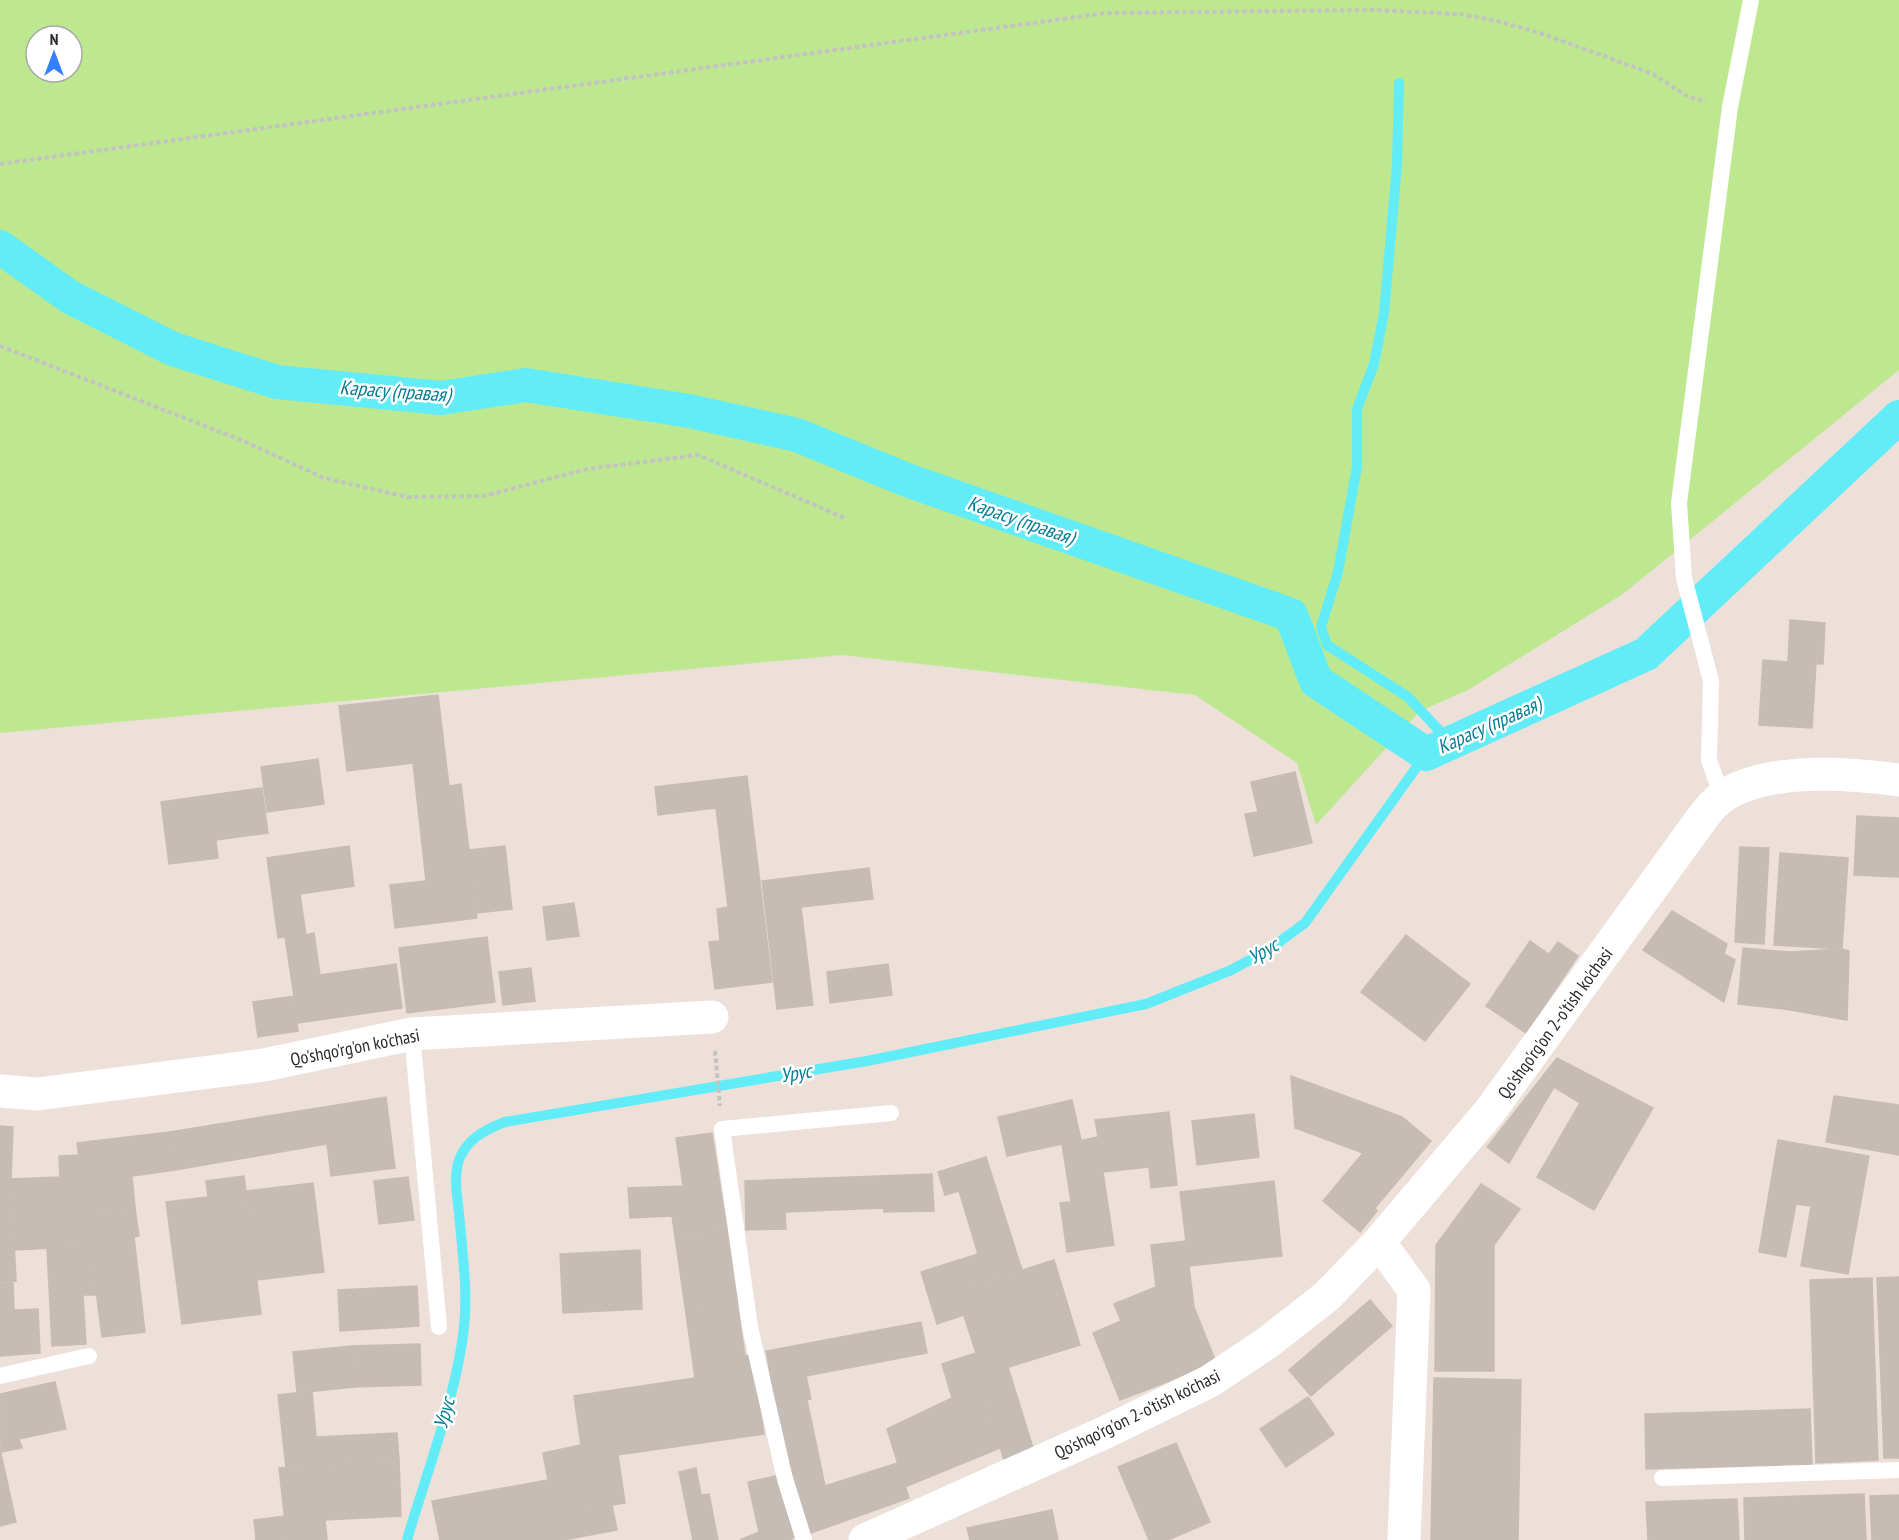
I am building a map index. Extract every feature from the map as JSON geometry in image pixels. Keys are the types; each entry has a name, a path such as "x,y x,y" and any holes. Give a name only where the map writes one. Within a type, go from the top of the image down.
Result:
{"street":[{"path":"1722,797 1762,782 1802,776 1849,774 1899,780"},
{"name":"Qo'shqo'rg'on 2-o'tish ko'chasi","path":"865,1540 1106,1432 1210,1381 1298,1320 1327,1296 1379,1242 1490,1111 1700,821 1722,797"},
{"name":"Qo'shqo'rg'on ko'chasi","path":"0,1091 37,1094 264,1065 412,1034 712,1017"},
{"path":"1379,1242 1414,1290 1404,1540"}],"lane":[{"path":"1722,797 1709,760 1711,681 1684,578 1679,503 1730,107 1750,0"},
{"path":"412,1034 439,1327"},
{"path":"804,1540 785,1479 750,1327 722,1129 891,1113"},
{"path":"0,1376 89,1356"},
{"path":"1662,1478 1899,1470"}],"path":[{"path":"0,164 1106,13 1376,10 1459,14 1498,21 1543,34 1653,74 1688,97 1730,107"},
{"path":"0,346 246,442 324,478 407,497 484,496 586,468 698,455 844,518"},
{"path":"712,1017 722,1129"}],"green space":[{"path":"0,0 1899,0 1899,370 1623,594 1468,690 1420,711 1316,825 1297,763 1195,695 842,655 0,733"}],"building":[{"path":"1790,620 1825,623 1823,664 1816,664 1812,728 1759,725 1763,660 1788,662"},
{"path":"438,695 449,786 461,784 477,918 395,928 390,885 426,881 413,763 347,771 339,706"},
{"path":"318,759 324,804 267,812 261,767"},
{"path":"1295,772 1312,843 1254,856 1245,814 1258,812 1251,782"},
{"path":"747,776 772,982 715,989 709,942 720,941 717,909 728,907 716,808 658,815 655,787"},
{"path":"262,788 268,833 216,840 218,858 169,864 161,802"},
{"path":"1857,816 1899,818 1899,877 1854,875"},
{"path":"349,846 354,886 300,894 306,935 314,933 320,975 396,964 402,1008 298,1023 285,937 278,938 267,858"},
{"path":"505,846 512,909 477,913 469,850"},
{"path":"1740,847 1769,848 1764,944 1735,942"},
{"path":"1780,853 1848,858 1842,949 1774,945"},
{"path":"869,868 873,899 801,907 813,1005 777,1009 762,881"},
{"path":"574,903 579,936 547,940 543,907"},
{"path":"1672,911 1727,944 1724,954 1735,960 1724,1002 1643,950"},
{"path":"1406,935 1470,984 1425,1041 1361,992"},
{"path":"487,937 495,1002 407,1013 399,948"},
{"path":"1530,941 1549,954 1558,942 1578,956 1526,1033 1486,1006"},
{"path":"1743,948 1789,952 1784,1009 1738,1004"},
{"path":"1842,949 1849,951 1847,1020 1784,1009 1789,952"},
{"path":"888,964 892,995 830,1003 827,972"},
{"path":"531,968 535,1001 503,1005 499,972"},
{"path":"294,996 298,1031 258,1037 253,1002"},
{"path":"1557,1058 1653,1108 1594,1210 1537,1177 1580,1103 1554,1087 1509,1163 1487,1147"},
{"path":"1291,1076 1402,1117 1431,1141 1375,1208 1377,1211 1360,1232 1323,1201 1363,1153 1295,1128"},
{"path":"1834,1096 1899,1105 1899,1155 1826,1142"},
{"path":"386,1097 395,1168 331,1176 327,1144 175,1170 169,1132"},
{"path":"1072,1100 1081,1140 1007,1156 998,1117"},
{"path":"1169,1112 1177,1185 1151,1188 1149,1167 1103,1172 1114,1245 1067,1252 1060,1203 1071,1202 1062,1144 1098,1137 1095,1120"},
{"path":"1254,1114 1259,1157 1197,1165 1192,1121"},
{"path":"0,1126 13,1127 11,1179 0,1180"},
{"path":"169,1132 175,1170 132,1176 135,1207 86,1213 77,1143"},
{"path":"712,1133 727,1229 675,1237 672,1216 630,1218 628,1188 683,1186 676,1138"},
{"path":"1778,1140 1869,1156 1848,1274 1801,1266 1811,1206 1796,1204 1786,1257 1759,1252"},
{"path":"79,1155 90,1243 70,1244 70,1247 15,1250 11,1179 60,1177 59,1156"},
{"path":"986,1157 1022,1270 956,1291 964,1315 937,1324 921,1272 978,1254 959,1191 945,1195 938,1172"},
{"path":"932,1174 934,1211 884,1212 884,1208 785,1212 786,1229 746,1230 745,1181"},
{"path":"244,1176 261,1314 182,1324 166,1202 208,1197 206,1181"},
{"path":"408,1177 414,1220 379,1224 374,1181"},
{"path":"11,1179 16,1281 0,1282 0,1180"},
{"path":"1274,1181 1282,1256 1189,1266 1180,1192"},
{"path":"313,1183 324,1272 257,1280 246,1191"},
{"path":"1481,1184 1520,1209 1494,1245 1494,1371 1435,1371 1436,1245"},
{"path":"135,1207 139,1236 134,1237 145,1332 102,1337 86,1213"},
{"path":"727,1229 737,1300 685,1307 675,1237"},
{"path":"1186,1241 1194,1307 1216,1362 1149,1389 1114,1304 1156,1287 1151,1245"},
{"path":"90,1243 96,1295 83,1295 86,1344 52,1346 47,1248"},
{"path":"640,1250 642,1309 563,1313 560,1254"},
{"path":"1054,1260 1080,1345 983,1375 956,1291"},
{"path":"1899,1277 1899,1458 1884,1458 1877,1278"},
{"path":"1872,1278 1878,1460 1816,1463 1810,1280"},
{"path":"0,1283 13,1283 14,1310 38,1309 40,1353 0,1356"},
{"path":"417,1286 419,1326 340,1331 338,1290"},
{"path":"737,1300 745,1356 752,1355 764,1434 583,1460 574,1396 695,1378 685,1307"},
{"path":"1370,1300 1392,1326 1311,1396 1289,1370"},
{"path":"1121,1321 1149,1389 1120,1400 1093,1333"},
{"path":"921,1322 927,1353 806,1376 811,1399 807,1400 825,1486 799,1494 783,1444 766,1351"},
{"path":"420,1344 421,1385 354,1387 352,1346"},
{"path":"352,1346 354,1387 297,1393 293,1352"},
{"path":"976,1353 983,1375 978,1377 1000,1448 905,1487 887,1429 952,1398 942,1364"},
{"path":"1008,1367 1034,1451 1004,1460 978,1377"},
{"path":"1434,1378 1521,1380 1518,1540 1431,1540"},
{"path":"55,1382 66,1429 19,1439 22,1448 1,1452 0,1394"},
{"path":"312,1391 316,1437 397,1433 399,1460 286,1468 278,1395"},
{"path":"1308,1397 1334,1434 1286,1467 1260,1429"},
{"path":"1810,1409 1812,1464 1646,1469 1645,1414"},
{"path":"1176,1443 1210,1522 1168,1540 1149,1540 1118,1467"},
{"path":"581,1445 590,1509 612,1505 617,1530 564,1540 440,1540 432,1501 548,1480 543,1453"},
{"path":"0,1449 16,1522 0,1526"},
{"path":"618,1455 625,1503 590,1509 583,1460"},
{"path":"399,1460 401,1516 325,1520 327,1540 287,1540 279,1468"},
{"path":"898,1463 909,1498 811,1533 799,1494"},
{"path":"696,1468 701,1495 709,1494 718,1540 693,1540 679,1472"},
{"path":"780,1475 794,1537 791,1540 740,1540 759,1532 748,1482"},
{"path":"1864,1494 1866,1540 1745,1540 1744,1498"},
{"path":"1899,1495 1899,1540 1872,1540 1870,1496"},
{"path":"1737,1499 1739,1540 1648,1540 1646,1502"},
{"path":"1052,1510 1058,1540 970,1540 967,1528"},
{"path":"285,1516 287,1540 256,1540 254,1520"}],"waterway":[{"path":"1399,83 1397,165 1384,313 1374,364 1357,409 1357,467 1338,572 1321,627 1327,645 1408,697 1451,743"},
{"name":"Карасу (правая)","path":"0,247 70,297 173,349 277,382 441,398 526,385 689,411 797,435 907,480 1291,615 1316,681 1426,754 1646,654 1899,417"},
{"name":"Урус","path":"407,1540 448,1406 460,1353 465,1299 456,1175 461,1155 476,1137 505,1122 867,1061 1146,1004 1229,971 1267,951 1305,923 1426,754"}]}
